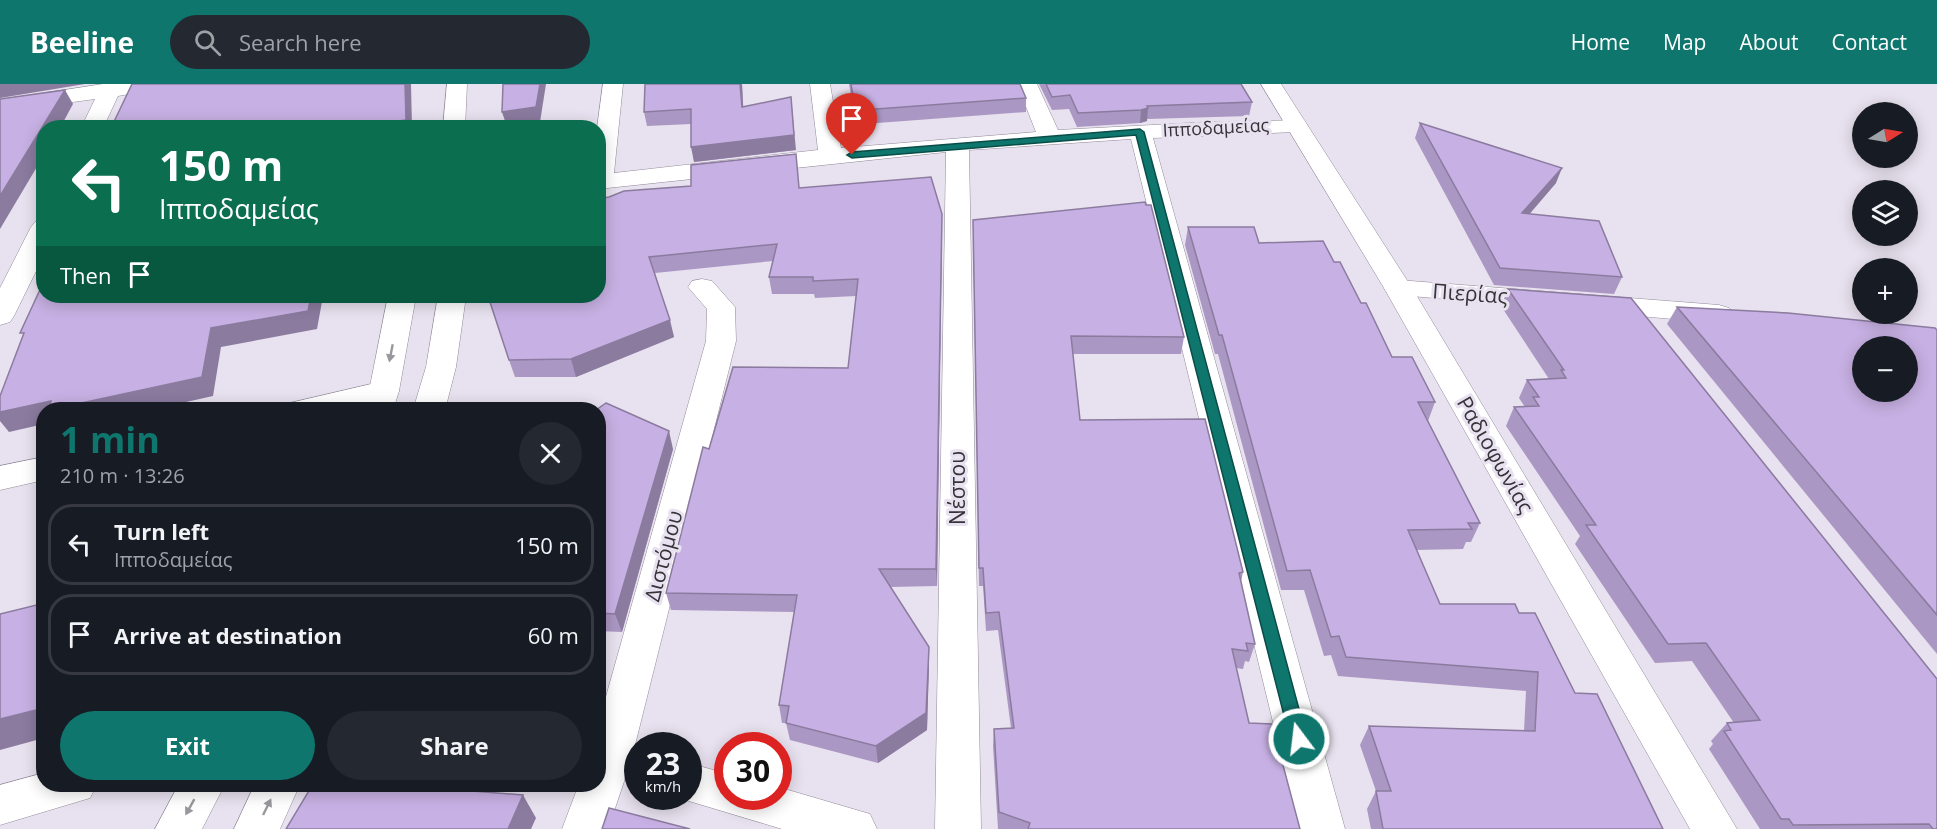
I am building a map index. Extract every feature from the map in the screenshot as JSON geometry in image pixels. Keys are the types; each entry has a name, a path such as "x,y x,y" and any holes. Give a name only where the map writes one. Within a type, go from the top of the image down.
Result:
{"street":[{"path":"0,106 111,87 157,84"},
{"path":"455,120 457,84"},
{"path":"606,137 613,84"},
{"path":"820,84 831,157"},
{"path":"1027,84 1050,138"},
{"name":"Ραδιοφωνίας","path":"1271,84 1398,288 1714,829"},
{"path":"96,120 111,87"},
{"name":"Ιπποδαμείας","path":"606,181 831,157 1050,138 1296,125"},
{"path":"1140,132 1322,829"},
{"name":"Νέστου","path":"958,146 958,829"},
{"path":"0,316 36,244"},
{"name":"Διστόμου","path":"606,782 615,762 721,341 721,307 702,287"},
{"name":"Πιερίας","path":"1398,288 1634,306 1751,318"},
{"path":"364,402 380,400 401,303"},
{"path":"431,402 441,367 451,303"},
{"path":"1634,306 1663,342"},
{"path":"0,478 36,470"},
{"path":"0,806 48,792"},
{"path":"178,829 199,792"},
{"path":"256,829 274,792"},
{"name":"Διστόμου","path":"585,829 602,792"},
{"path":"787,810 854,829"}],"building":[{"path":"132,84 405,84 406,120 115,120"},
{"path":"503,84 540,84 536,107 502,112"},
{"path":"645,84 740,84 742,107 791,97 794,135 691,147 691,109 644,112"},
{"path":"851,84 1020,84 1026,98 863,110 863,108 855,108"},
{"path":"1046,84 1241,84 1252,102 1147,106 1148,108 1141,110 1078,113 1070,95 1052,97"},
{"path":"65,90 47,120 36,120 36,137 0,196 0,99"},
{"path":"1420,123 1562,168 1522,213 1599,221 1622,277 1500,268"},
{"path":"796,154 799,188 931,177 942,214 936,569 879,569 929,647 926,713 876,746 786,723 789,706 779,705 797,595 666,593 703,447 709,449 733,367 848,368 858,279 813,281 813,277 769,277 777,244 649,257 670,320 571,359 509,360 490,303 606,303 606,198 624,191 691,186 691,165"},
{"path":"1145,202 1146,205 1151,205 1184,337 1071,336 1080,420 1205,419 1243,572 1239,573 1255,644 1246,643 1248,651 1232,649 1249,723 1272,724 1300,829 1028,829 1030,823 999,812 994,729 1014,728 999,612 986,613 983,568 979,568 973,220"},
{"path":"1188,227 1254,227 1259,243 1323,241 1334,262 1340,262 1361,303 1366,303 1392,357 1412,357 1435,402 1418,402 1480,523 1468,523 1472,529 1408,530 1440,604 1515,604 1519,613 1535,613 1575,693 1597,694 1663,829 1383,829 1376,791 1391,791 1369,726 1535,731 1538,672 1346,657 1339,636 1331,637 1310,570 1287,571 1222,335 1219,335"},
{"path":"1508,289 1631,298 1937,679 1937,829 1933,829 1929,824 1793,825 1789,819 1781,819 1724,731 1731,730 1727,723 1760,720 1706,643 1668,644 1586,525 1596,525 1514,407 1539,406 1533,397 1539,397 1527,380 1566,378 1561,370 1564,370"},
{"path":"36,298 36,303 310,303 308,311 211,328 202,377 86,402 36,402 36,404 0,412 0,396 24,333 20,333"},
{"path":"1677,307 1788,313 1852,320 1852,324 1896,324 1937,330 1937,615"},
{"path":"606,403 669,431 615,614 606,613"},
{"path":"36,605 36,710 0,719 0,614"},
{"path":"308,792 485,792 523,795 508,829 286,829"},
{"path":"609,808 690,829 602,829"}],"route":[{"path":"852,155 1140,132 1299,739"}]}
